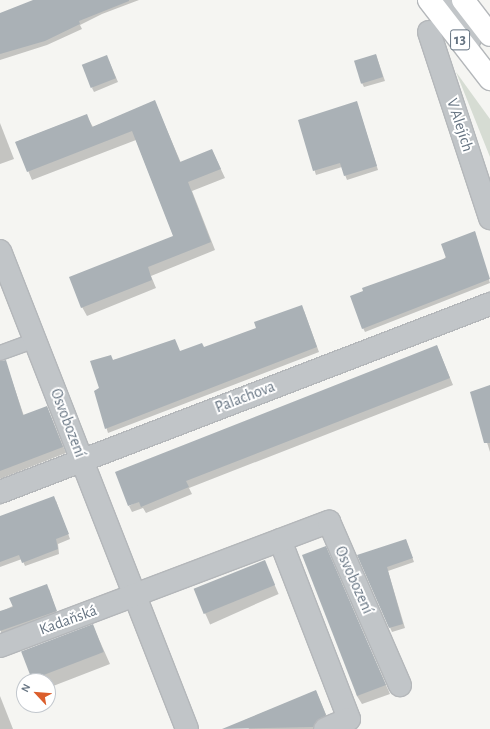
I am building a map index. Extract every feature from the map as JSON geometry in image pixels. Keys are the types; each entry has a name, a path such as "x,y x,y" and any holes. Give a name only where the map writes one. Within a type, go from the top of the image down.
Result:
{"highway":[{"name":"13","path":"429,0 490,79"},
{"name":"13","path":"463,0 490,35"}],"street":[{"name":"V Alejích","path":"429,32 490,218"},
{"name":"Osvobození","path":"0,251 187,729"},
{"name":"Palachova","path":"0,492 82,459 490,304"},
{"name":"Osvobození","path":"135,595 329,522 400,685"},
{"path":"280,540 349,719 325,729"},
{"name":"Kadaňská","path":"0,646 135,595"}],"lane":[{"path":"445,0 490,66"},
{"path":"0,353 35,340"}],"shaded area":[{"path":"456,72 490,119 490,157"}],"building":[{"path":"33,0 129,1 79,21 80,24 45,41 0,54 0,13"},
{"path":"376,54 383,77 361,84 354,61"},
{"path":"107,55 116,78 91,88 82,65"},
{"path":"155,100 180,162 212,149 221,169 188,182 211,242 148,267 152,280 81,308 69,277 173,236 132,131 27,172 15,142 87,114 92,127"},
{"path":"357,101 377,166 344,176 340,163 313,171 298,120"},
{"path":"475,231 490,279 362,329 350,296 363,291 362,288 446,258 441,244"},
{"path":"302,305 317,347 105,429 94,391 99,388 90,361 111,355 113,360 175,339 180,351 202,343 204,347 256,328 254,322"},
{"path":"437,345 450,378 186,481 189,487 141,507 139,502 128,506 115,472"},
{"path":"6,360 23,415 47,406 63,447 0,471 0,361"},
{"path":"490,385 490,443 484,443 470,392"},
{"path":"54,496 69,534 56,539 58,549 22,563 19,555 0,562 0,516"},
{"path":"406,539 413,558 387,567 403,624 389,628 357,555"},
{"path":"326,546 386,685 357,696 302,555"},
{"path":"265,560 275,585 204,614 194,589"},
{"path":"47,584 57,611 0,631 0,611 13,607 9,598"},
{"path":"93,624 104,652 49,673 29,673 21,652"},
{"path":"316,690 326,715 313,727 222,729"}]}
